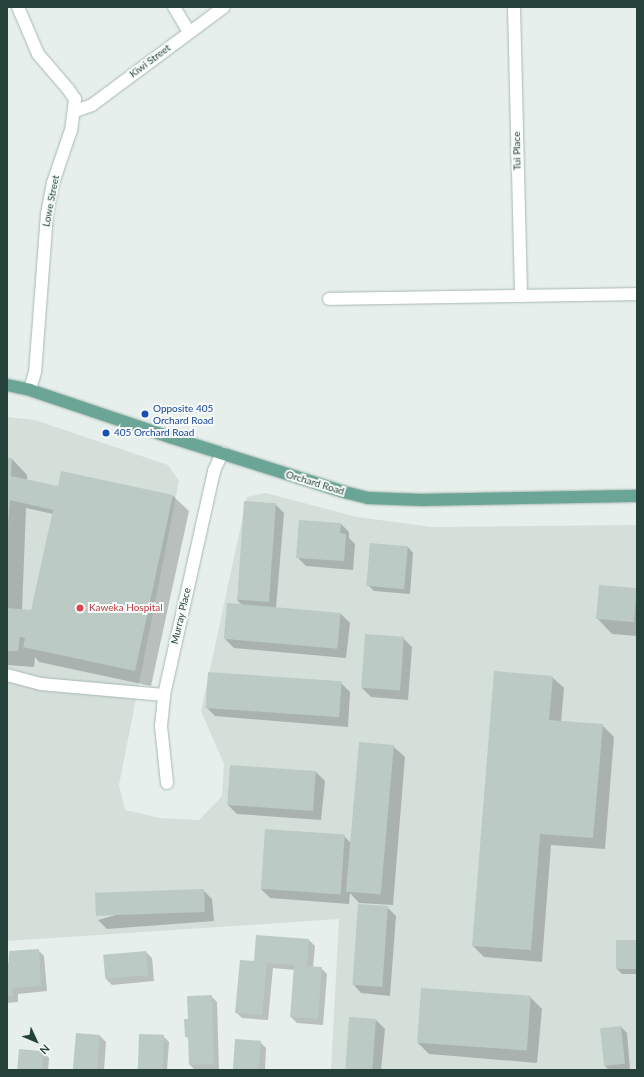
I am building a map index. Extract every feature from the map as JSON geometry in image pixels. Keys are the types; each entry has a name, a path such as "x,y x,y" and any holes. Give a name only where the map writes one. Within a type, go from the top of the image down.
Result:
{"main road":[{"name":"Orchard Road","path":"7,385 30,390 64,403 344,492 368,498 423,500 637,496"}],"street":[{"name":"Lowe Street","path":"18,7 38,54 68,89 74,99 75,111 71,130 53,183 46,214 34,372 30,390"},
{"path":"174,7 189,32"},
{"name":"Kiwi Street","path":"75,111 92,104 224,7"},
{"name":"Tui Place","path":"514,7 521,296"},
{"path":"329,299 637,294"},
{"name":"Murray Place","path":"167,782 161,726 164,695 214,471 222,453"},
{"path":"7,675 41,684 164,695"}],"shaded area":[{"path":"7,417 35,420 168,465 179,481 119,785 125,810 160,818 199,820 222,796 224,764 201,711 247,497 266,493 357,517 432,527 637,525 637,1070 331,1070 339,919 7,941"}],"building":[{"path":"7,458 12,458 11,476 58,486 61,471 173,495 135,671 23,647 25,638 20,637 18,651 7,651 7,608 31,610 53,510 10,500 7,538"},
{"path":"244,501 276,503 269,602 237,600"},
{"path":"299,520 341,523 340,533 346,534 344,561 296,558"},
{"path":"370,543 408,546 404,589 366,586"},
{"path":"599,585 637,588 634,622 596,619"},
{"path":"227,603 341,613 337,649 224,639"},
{"path":"365,634 404,637 400,691 361,688"},
{"path":"494,671 553,676 549,720 603,724 593,838 540,834 531,950 472,946"},
{"path":"208,672 342,681 339,717 205,708"},
{"path":"359,742 394,745 381,894 346,891"},
{"path":"230,765 316,771 313,811 227,805"},
{"path":"265,829 345,835 341,894 261,889"},
{"path":"204,889 205,912 96,916 95,893"},
{"path":"358,904 388,906 382,987 352,985"},
{"path":"256,935 309,939 307,966 322,967 318,1019 290,1017 294,965 267,963 262,1015 235,1013 240,960 254,961"},
{"path":"616,940 637,940 637,969 616,969"},
{"path":"39,949 41,986 12,988 13,996 7,996 9,951"},
{"path":"146,951 148,975 105,979 103,955"},
{"path":"421,988 531,996 527,1051 417,1043"},
{"path":"212,995 214,1064 189,1065 188,1037 185,1037 184,1019 188,1019 187,996"},
{"path":"349,1017 376,1019 372,1070 345,1070"},
{"path":"621,1026 625,1064 604,1066 600,1028"},
{"path":"76,1033 100,1035 97,1070 73,1070"},
{"path":"139,1034 164,1035 163,1070 138,1070"},
{"path":"235,1039 261,1041 259,1070 233,1070"},
{"path":"19,1049 44,1051 42,1070 17,1070"}],"place":[{"name":"Opposite 405 Orchard Road","path":"145,414"},
{"name":"405 Orchard Road","path":"106,433"},
{"name":"Kaweka Hospital","path":"80,608"}]}
